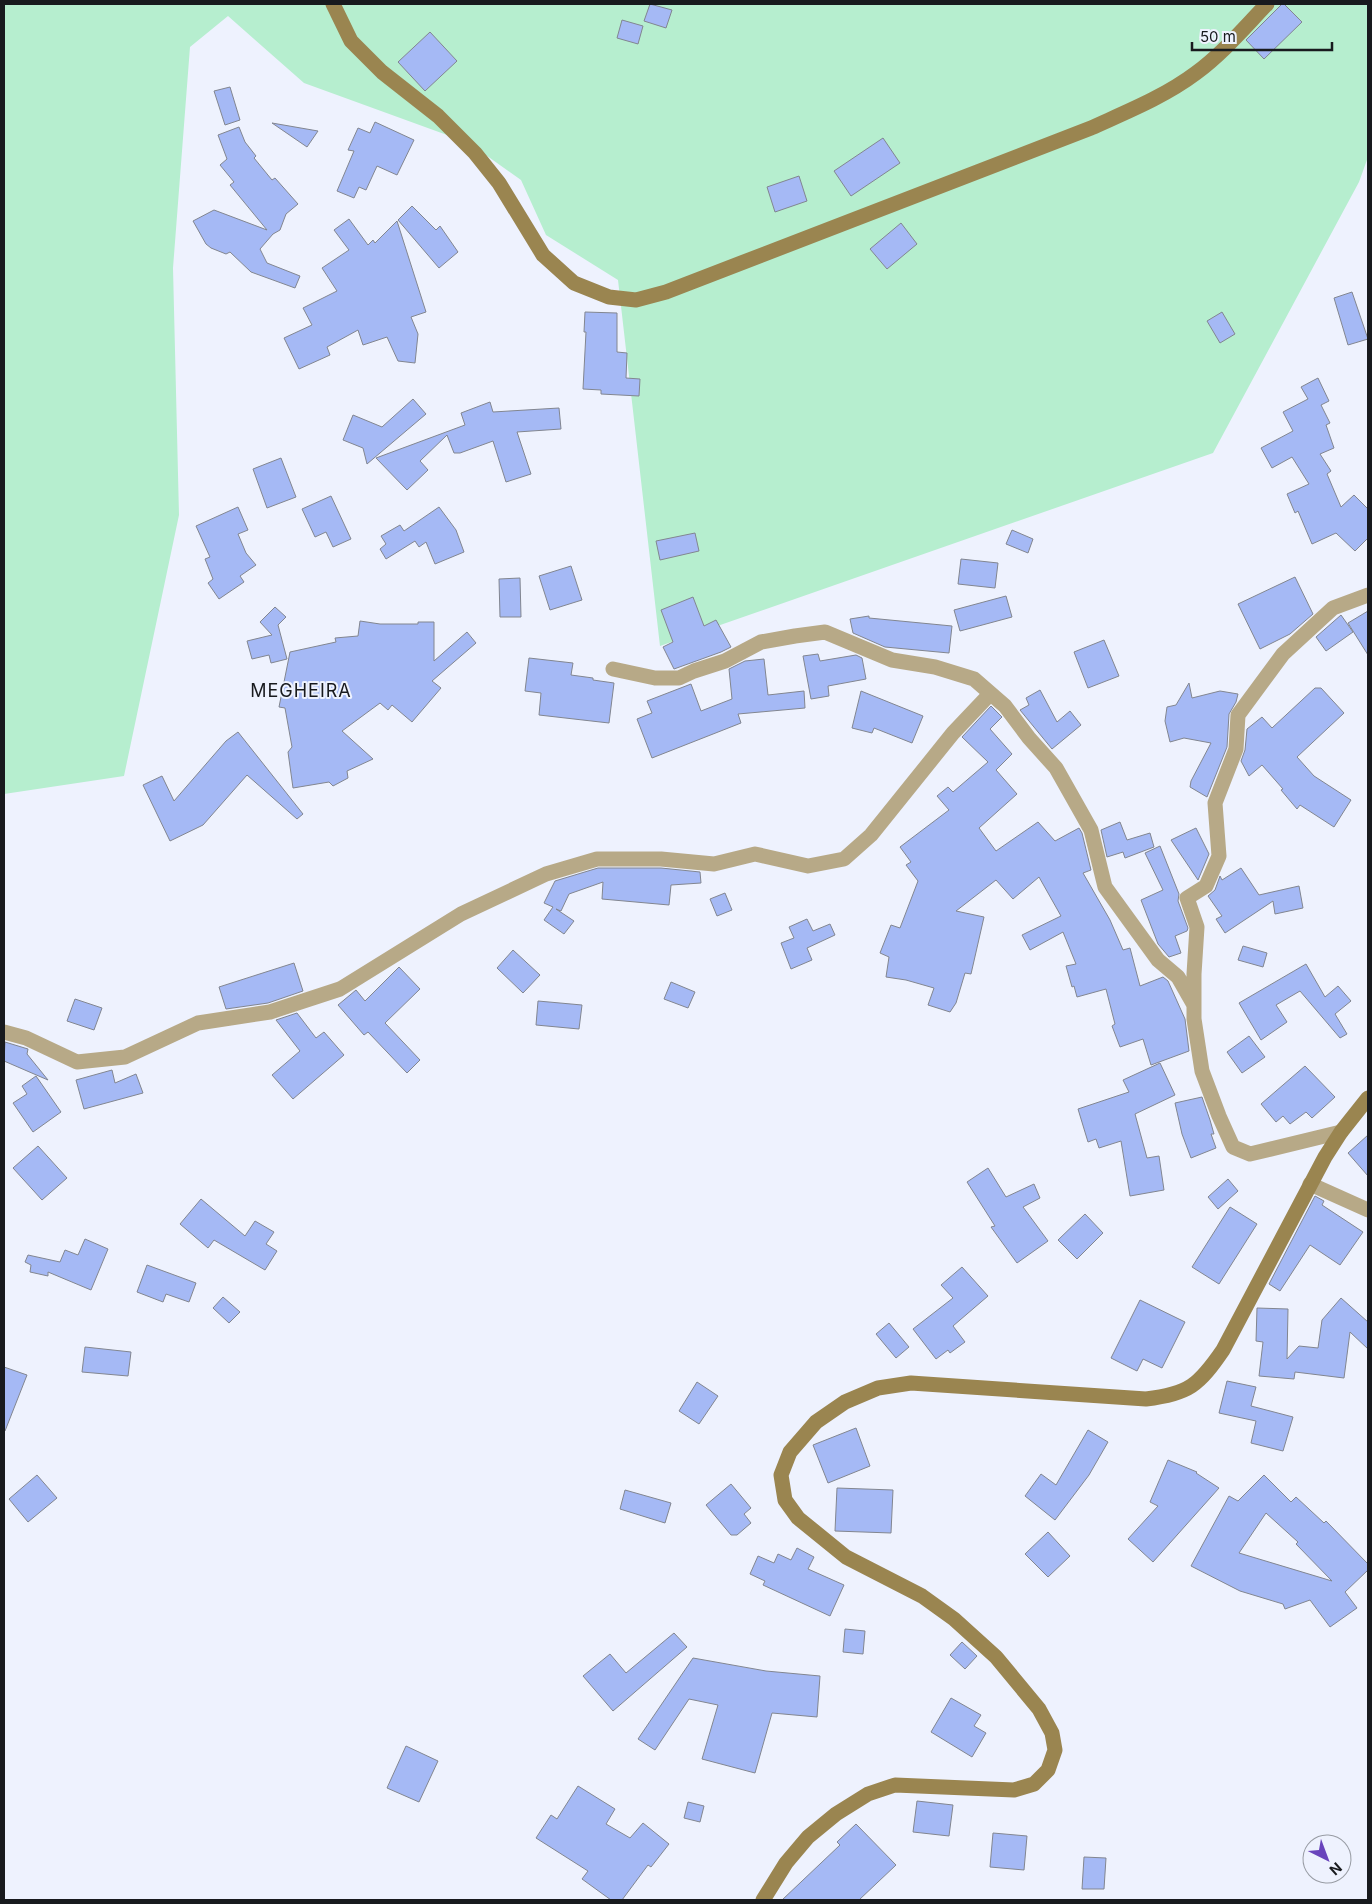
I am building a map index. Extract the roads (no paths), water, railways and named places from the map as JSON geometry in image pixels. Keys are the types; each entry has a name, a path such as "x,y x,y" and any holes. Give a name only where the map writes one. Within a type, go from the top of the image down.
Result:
{"main road":[{"path":"333,4 352,41 376,66 438,116 475,152 499,183 543,255 574,283 609,297 636,300 666,292 1100,124 1153,99 1194,74 1223,51 1267,4"},
{"path":"763,1900 786,1863 808,1837 836,1814 868,1794 895,1785 1014,1790 1034,1784 1048,1770 1055,1750 1052,1733 1039,1709 996,1656 954,1618 922,1596 846,1557 798,1518 785,1500 781,1474 790,1452 816,1422 845,1402 878,1388 911,1383 1146,1399 1162,1397 1186,1390 1207,1374 1223,1350 1310,1184 1341,1132 1368,1098"}],"street":[{"path":"1341,1132 1250,1154 1233,1147 1202,1071 1194,1020 1197,927 1187,898 1206,886 1219,856 1214,803 1236,749 1238,715 1283,654 1333,608 1368,595"},
{"path":"613,669 655,678 679,678 725,661 762,642 825,632 892,660 935,666 974,678 1005,706 1029,738 1056,768 1091,830 1105,887 1158,960 1178,977 1194,1005"},
{"path":"4,1032 26,1038 77,1062 125,1057 198,1023 270,1012 340,989 461,914 546,874 597,859 662,859 714,864 755,854 808,866 844,858 871,835 953,733 990,694"},
{"path":"1310,1184 1368,1210"}],"district":[{"name":"MEGHEIRA","path":"301,690"}]}
